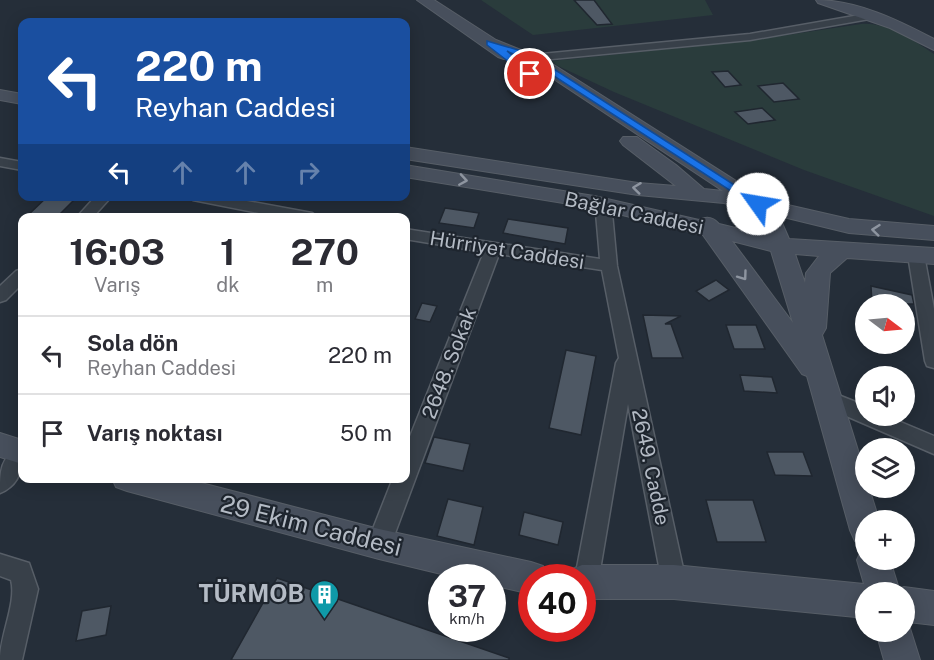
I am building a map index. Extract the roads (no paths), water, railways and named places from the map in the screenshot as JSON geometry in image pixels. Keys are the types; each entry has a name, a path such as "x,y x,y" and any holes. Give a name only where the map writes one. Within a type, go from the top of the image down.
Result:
{"street":[{"path":"424,0 490,43 513,63 656,159 696,193 709,229 826,392 855,409"},
{"path":"823,0 911,32 934,45"},
{"path":"531,58 750,37 871,16"},
{"path":"490,43 531,58 758,204 772,222 781,246 860,510"},
{"path":"0,78 18,82"},
{"path":"0,94 18,98"},
{"name":"Bağlar Caddesi","path":"410,154 638,189 696,193 758,204 849,226 934,233"},
{"name":"Bağlar Caddesi","path":"410,172 594,202 781,246 925,256"},
{"path":"88,213 100,201"},
{"path":"219,201 285,213"},
{"path":"222,213 230,203"},
{"name":"2649. Cadde","path":"604,213 609,266 674,582"},
{"name":"Hürriyet Caddesi","path":"410,235 609,266"},
{"name":"2648. Sokak","path":"410,464 494,249"},
{"path":"812,347 818,273 823,264 841,251"},
{"path":"925,256 934,361"},
{"path":"0,296 18,279"},
{"name":"2649. Cadde","path":"587,564 627,352"},
{"path":"891,426 934,445"},
{"path":"0,446 18,451"},
{"path":"0,483 18,461"},
{"name":"29 Ekim Caddesi","path":"168,483 201,487 379,544 518,575"},
{"name":"2648. Sokak","path":"379,544 403,483"},
{"path":"0,565 21,571 26,589 9,660"},
{"path":"596,582 674,582 855,600"},
{"path":"915,605 934,608"},
{"path":"897,642 902,660"}],"place":[{"name":"TÜRMOB","path":"325,620"}]}
